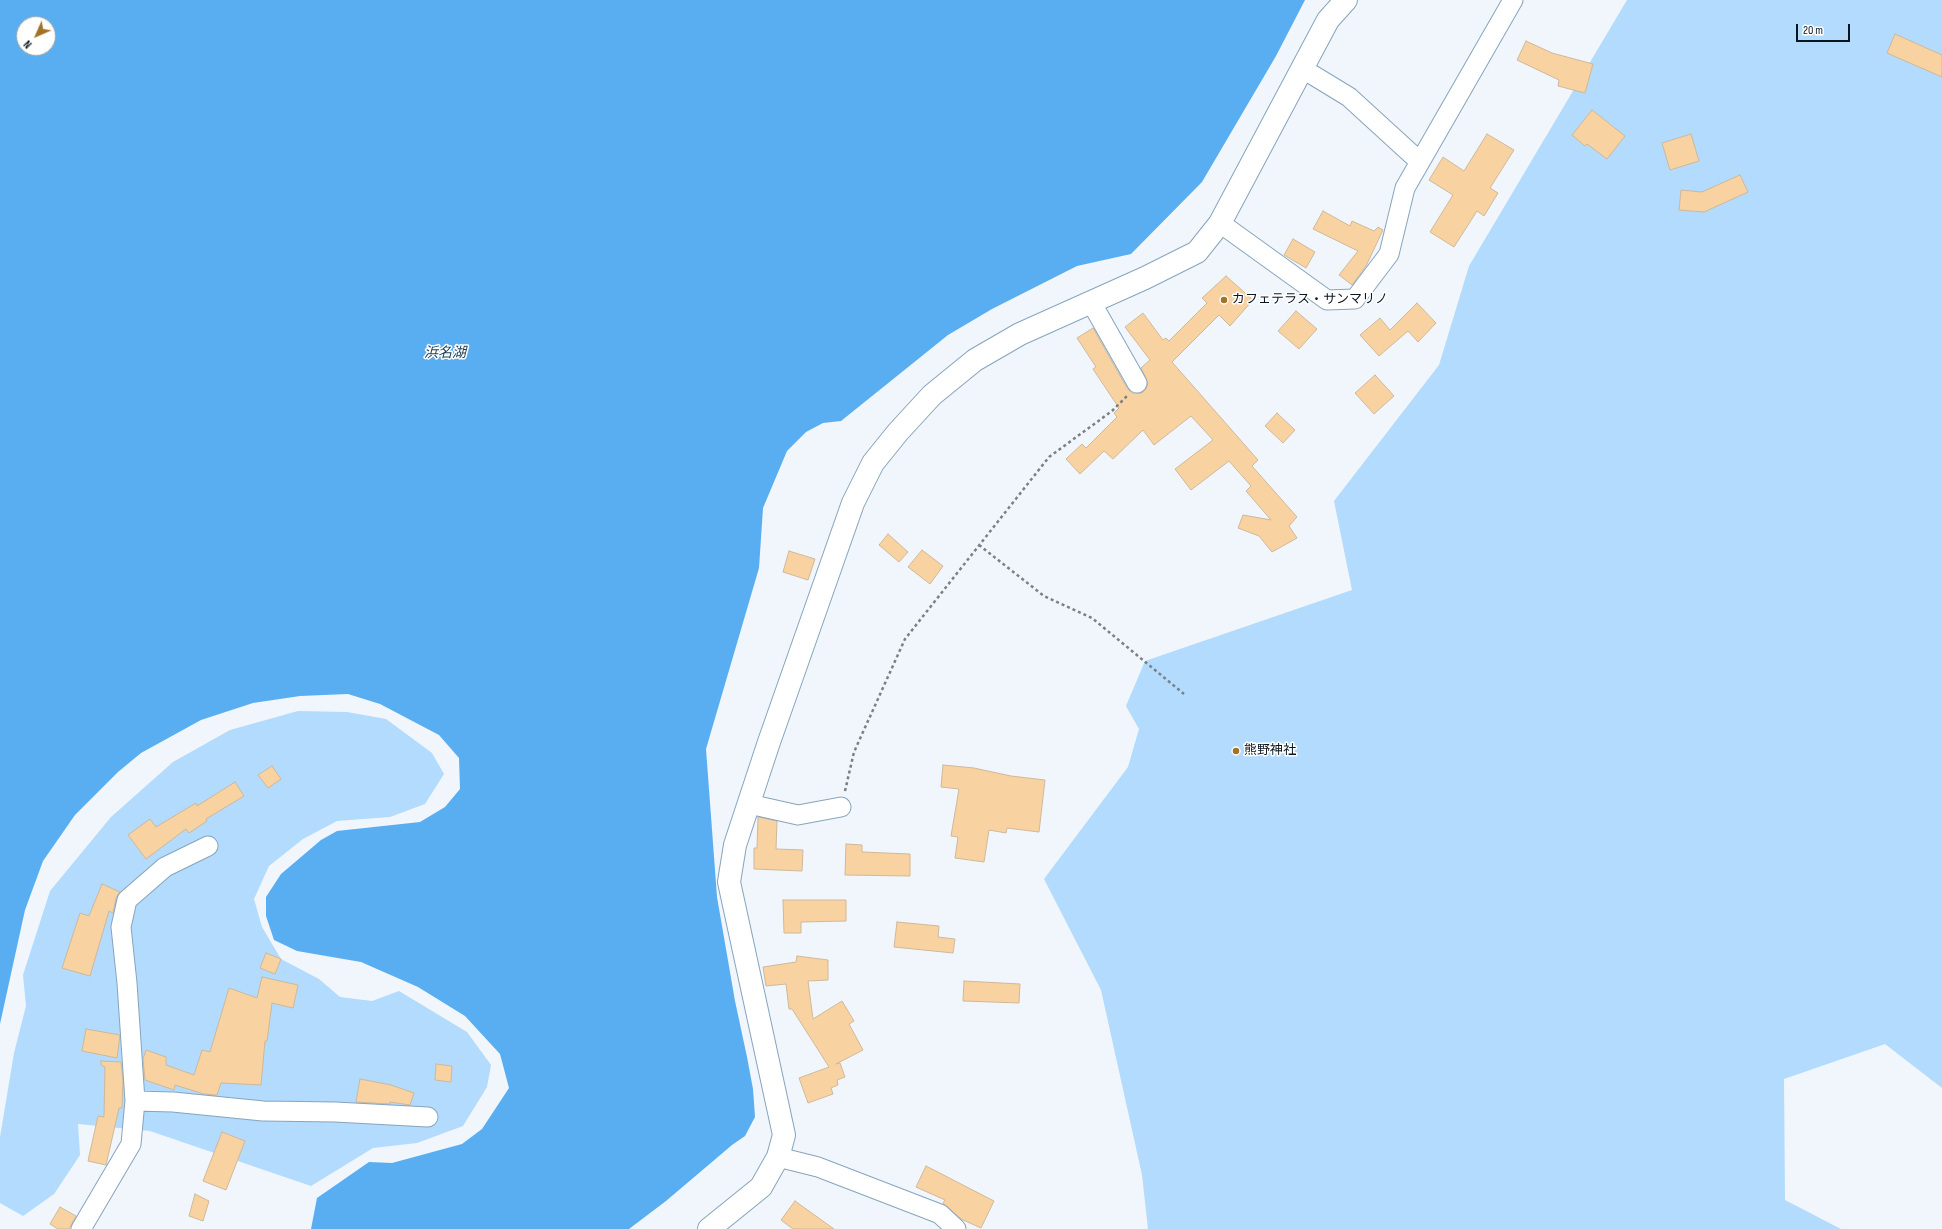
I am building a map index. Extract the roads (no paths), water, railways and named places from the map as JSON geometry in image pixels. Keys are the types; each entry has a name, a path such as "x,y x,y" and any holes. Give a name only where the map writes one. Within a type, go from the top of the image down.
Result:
{"street":[{"path":"710,1229 761,1187 778,1158 784,1135 729,882 736,845 853,504 873,463 898,432 932,395 975,360 1020,334 1145,278 1197,252 1220,223 1328,20 1346,0"},
{"path":"1220,223 1327,300 1355,299 1389,254 1405,188 1419,161 1513,0"},
{"path":"1303,69 1349,97 1419,161"},
{"path":"1091,302 1137,383"},
{"path":"749,804 798,815 841,807"},
{"path":"81,1229 131,1144 135,1101 127,983 121,927 127,900 165,867 208,846"},
{"path":"135,1101 173,1102 263,1111 335,1112 428,1118"},
{"path":"778,1158 818,1167 940,1214 956,1229"}],"water":[{"name":"浜名湖","path":"0,0 1305,0 1276,56 1202,182 1131,254 1077,266 992,309 948,335 841,421 823,423 806,432 787,451 763,508 759,568 706,749 717,897 735,1001 753,1089 755,1117 745,1136 732,1145 666,1201 629,1229 311,1229 317,1198 369,1162 392,1163 462,1144 482,1129 509,1088 500,1054 465,1016 418,987 361,962 297,951 274,940 266,916 266,897 281,874 321,840 337,831 420,822 445,807 460,789 459,758 439,735 380,704 348,694 300,696 253,703 201,720 141,753 118,772 75,815 43,861 25,910 0,1024"}],"place":[{"name":"カフェテラス・サンマリノ","path":"1224,300"},
{"name":"熊野神社","path":"1236,751"}]}
